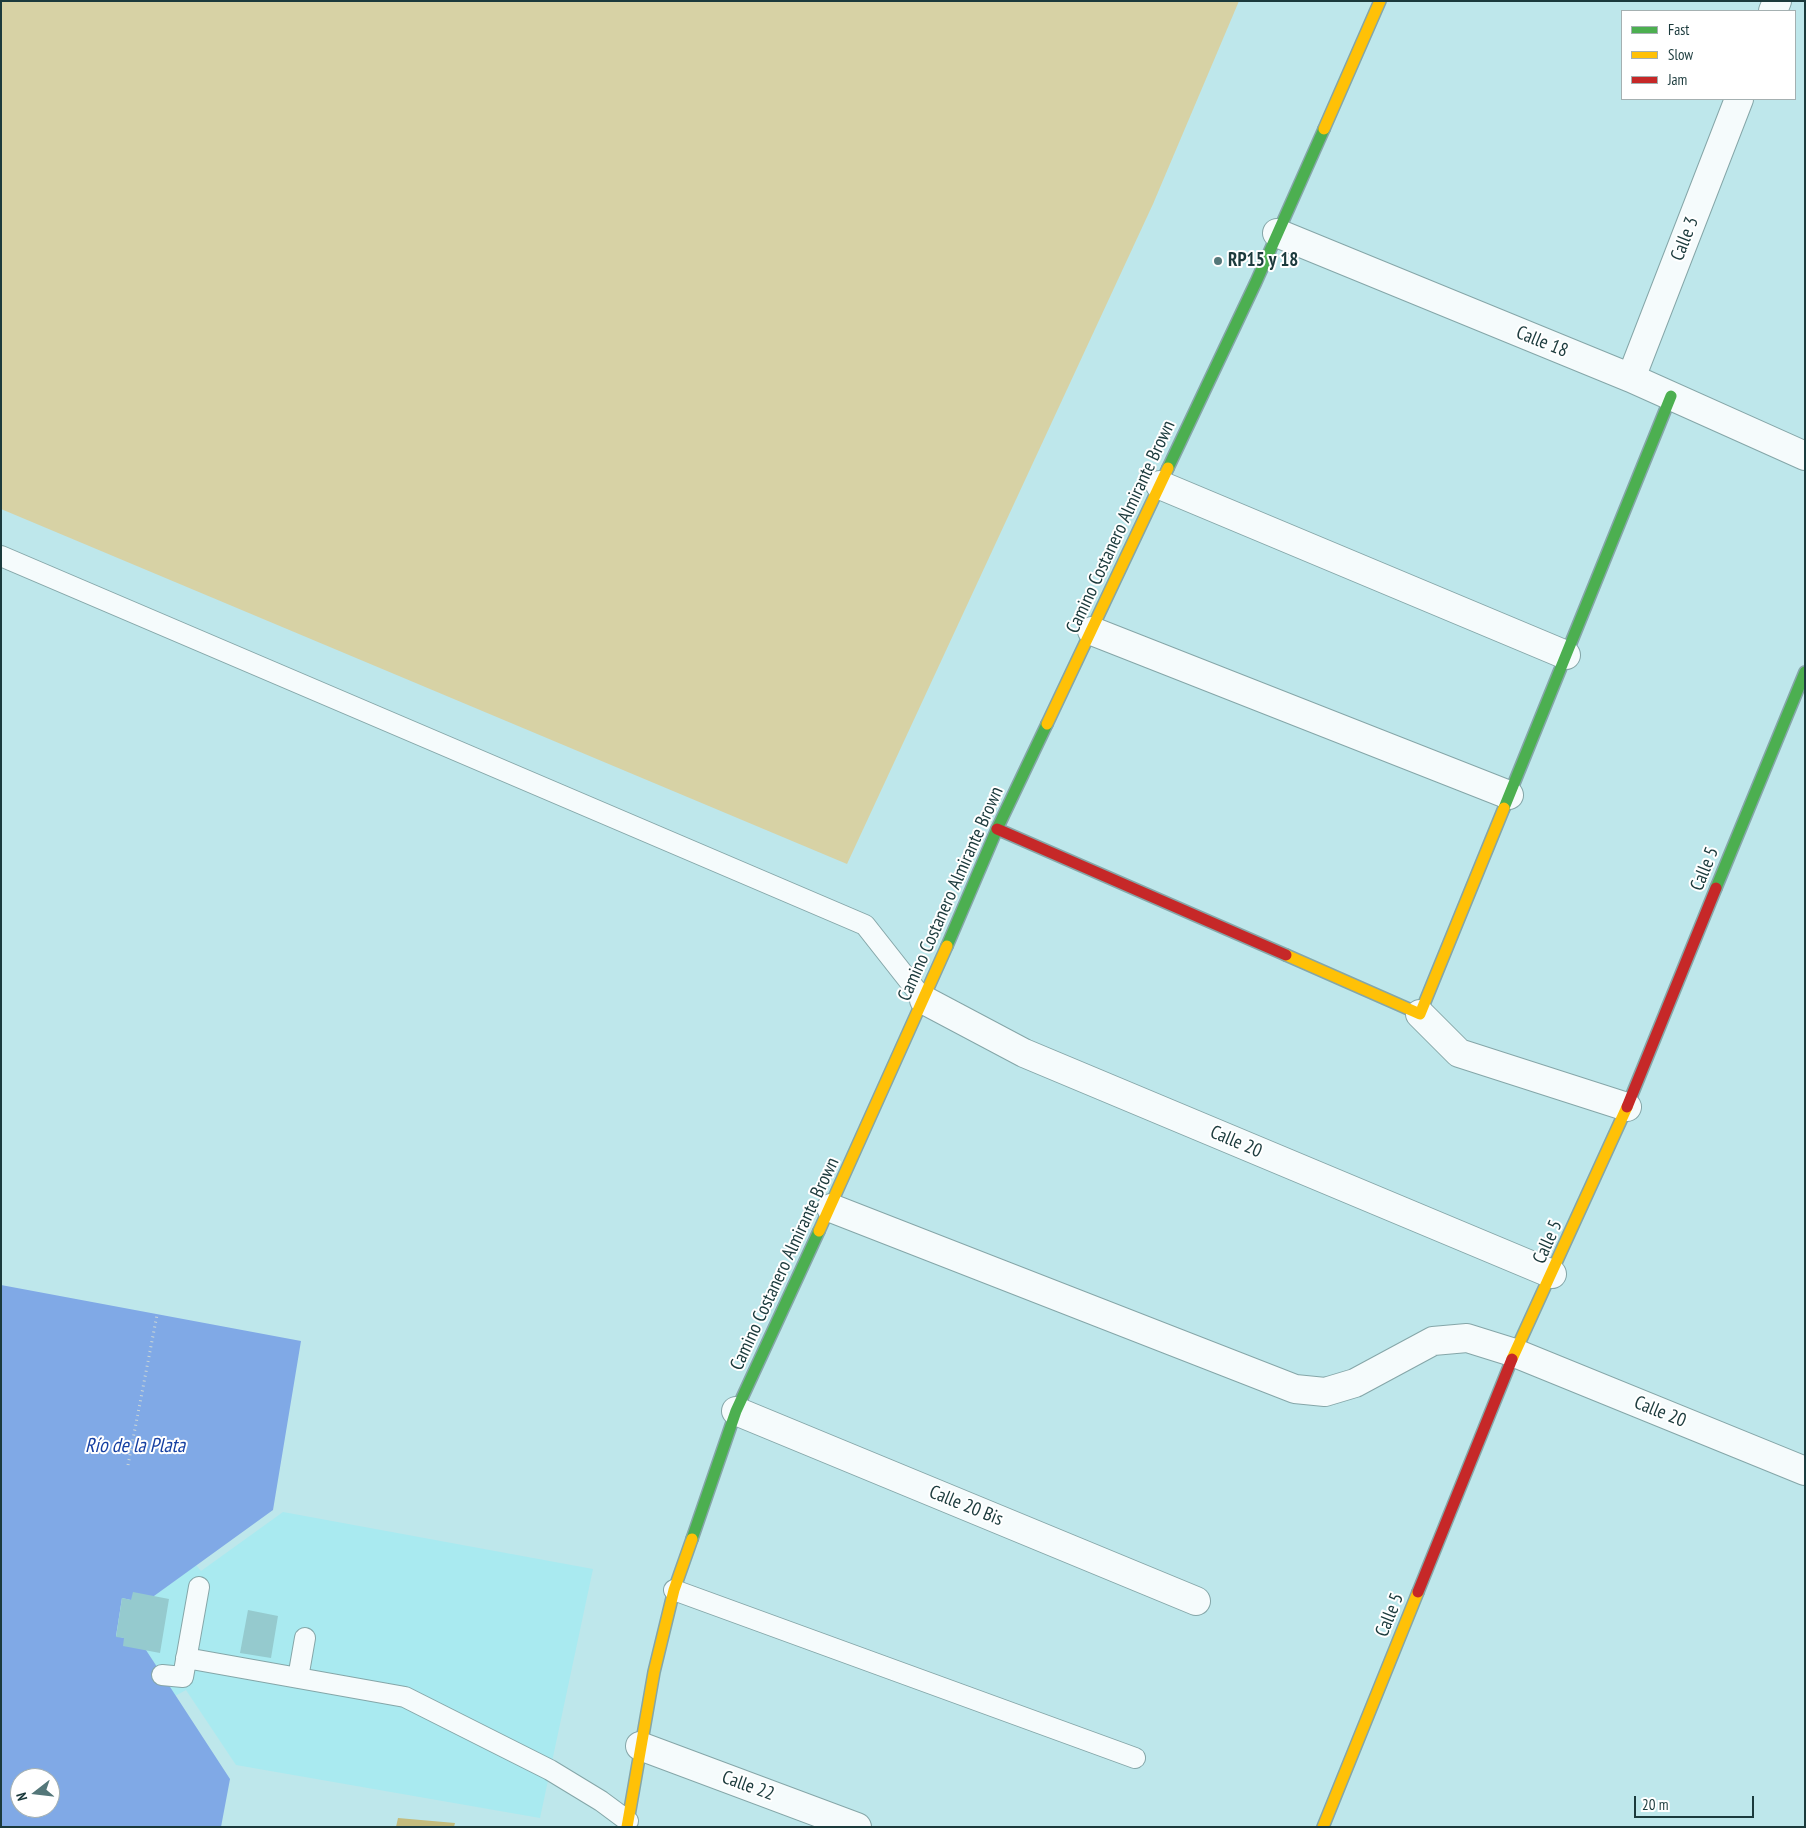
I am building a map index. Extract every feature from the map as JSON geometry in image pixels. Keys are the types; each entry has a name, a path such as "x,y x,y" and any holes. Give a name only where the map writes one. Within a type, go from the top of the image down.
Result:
{"street":[{"name":"Camino Costanero Almirante Brown","path":"627,1824 654,1672 674,1590 736,1412 831,1208 924,1000 997,829 1092,631 1277,233 1380,1"},
{"name":"Calle 3","path":"1631,378 1739,100"},
{"name":"Calle 18","path":"1277,233 1631,378 1805,456"},
{"path":"1420,1014 1671,396"},
{"path":"1160,485 1566,654"},
{"path":"1092,631 1509,795"},
{"name":"Calle 5","path":"1323,1827 1516,1353 1627,1106 1805,672"},
{"path":"997,829 1420,1014 1459,1053 1627,1106"},
{"name":"Calle 20","path":"924,1000 1024,1053 1552,1274"},
{"name":"Calle 20","path":"831,1208 1295,1388 1325,1392 1355,1384 1433,1341 1467,1338 1516,1353 1805,1471"},
{"name":"Calle 20 Bis","path":"736,1412 1196,1601"},
{"name":"Calle 22","path":"640,1746 857,1827"}],"lane":[{"path":"1,556 865,925 924,1000"},
{"path":"162,1675 183,1677 199,1587"},
{"path":"674,1590 1135,1758"},
{"path":"298,1678 305,1638"},
{"path":"186,1658 405,1697 550,1770 601,1801 627,1824"}],"path":[{"path":"128,1465 157,1315"}],"shaded area":[{"path":"1,1 1239,1 1153,204 847,864 1,509"},
{"path":"283,1512 593,1569 540,1818 236,1765 186,1690 175,1696 146,1650 116,1637 122,1598 154,1596 196,1565 201,1571"},
{"path":"398,1818 455,1823 454,1827 396,1827"}],"water":[{"name":"Río de la Plata","path":"1,1285 301,1341 273,1510 154,1596 131,1600 122,1598 116,1636 124,1638 146,1650 230,1779 221,1827 1,1827"}],"building":[{"path":"133,1592 169,1599 160,1653 123,1646 124,1638 116,1637 122,1598 131,1600"},
{"path":"248,1610 278,1616 271,1658 240,1653"}],"traffic: fast":[{"path":"1168,468 1256,282 1324,129"},
{"path":"1504,808 1671,396"},
{"path":"1716,888 1805,672"},
{"path":"947,946 997,829 1047,724"},
{"path":"692,1539 736,1411 819,1231"}],"traffic: slow":[{"path":"1324,129 1380,1"},
{"path":"1047,724 1168,468"},
{"path":"1286,955 1420,1014 1504,808"},
{"path":"819,1231 947,946"},
{"path":"1512,1359 1627,1107"},
{"path":"627,1827 654,1672 674,1590 692,1539"},
{"path":"1323,1827 1418,1592"}],"traffic: jam":[{"path":"997,829 1286,955"},
{"path":"1627,1107 1716,888"},
{"path":"1418,1592 1512,1359"}],"place":[{"name":"RP15 y 18","path":"1218,261"}]}
